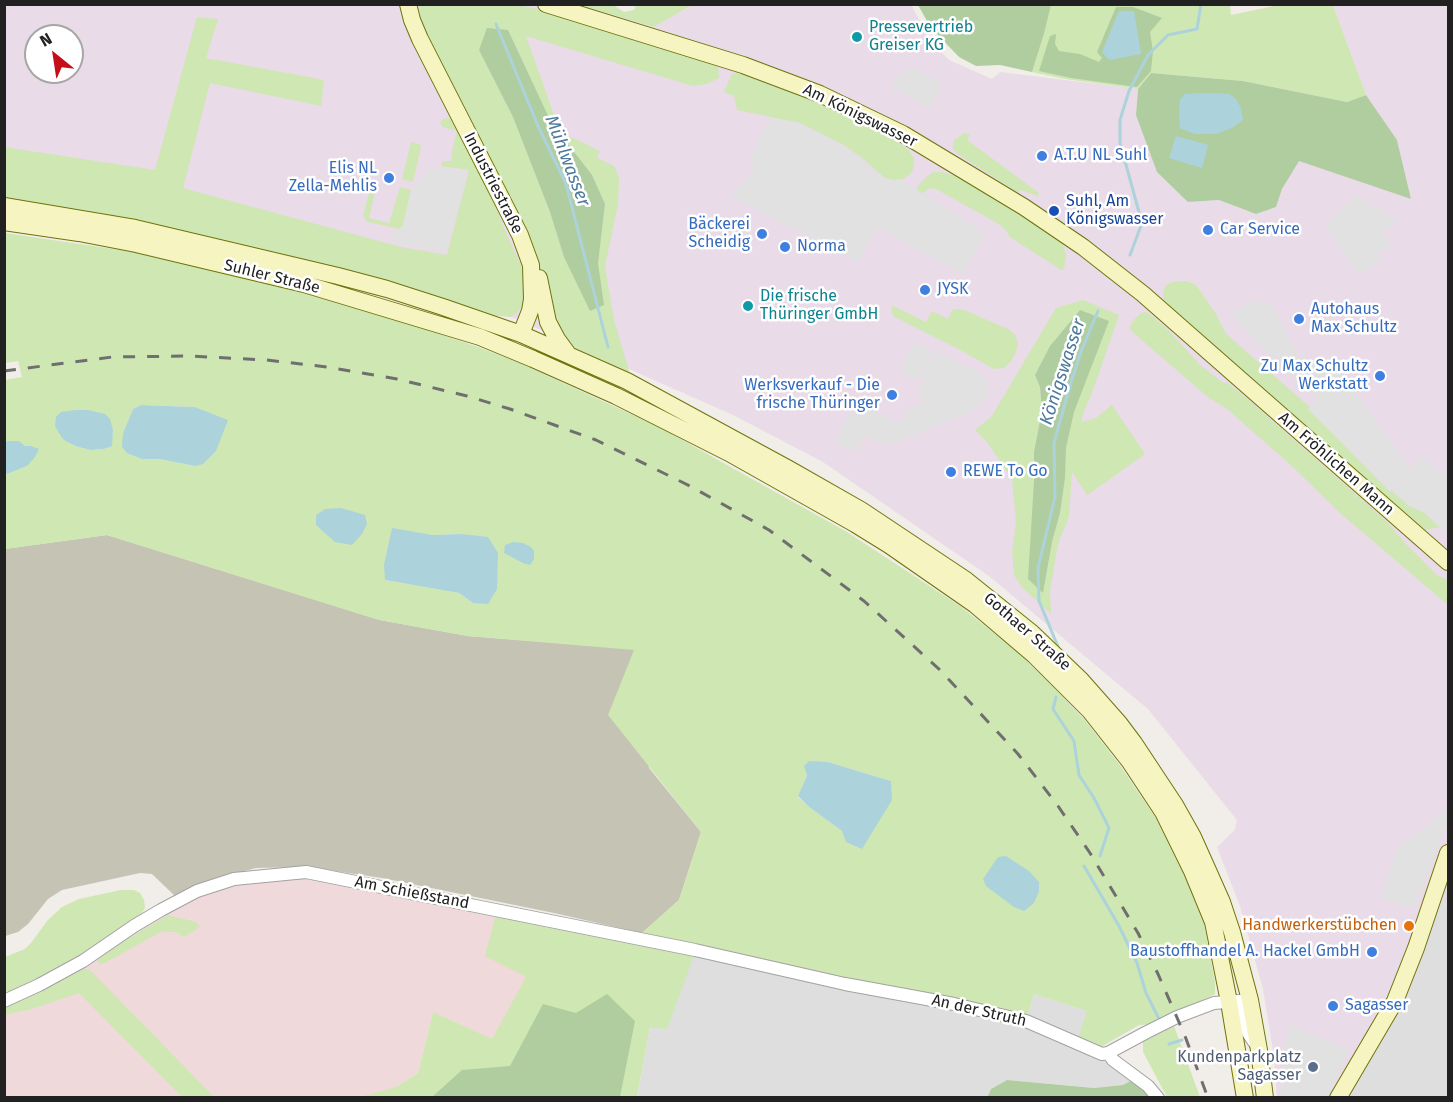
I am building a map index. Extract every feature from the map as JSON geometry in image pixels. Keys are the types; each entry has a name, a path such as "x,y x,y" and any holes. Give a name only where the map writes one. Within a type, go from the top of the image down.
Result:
{"main road":[{"name":"Industriestraße","path":"399,4 420,39 515,225 531,265 532,299 525,339"},
{"name":"Industriestraße","path":"408,4 420,39"},
{"name":"Industriestraße","path":"415,4 414,19 420,39"},
{"name":"Am Königswasser","path":"546,4 743,64 820,94 903,134 1046,221 1143,294"},
{"name":"Suhler Straße","path":"4,206 135,228 339,276 421,299 570,355"},
{"name":"Suhler Straße","path":"4,222 136,244 304,284 430,321 533,359"},
{"path":"531,265 540,279 545,309 552,331 570,355"},
{"name":"Am Fröhlichen Mann","path":"1143,294 1449,562"},
{"path":"499,345 509,348 537,333 543,324 545,309"},
{"path":"525,339 533,359"},
{"name":"Gothaer Straße","path":"570,355 627,381 861,510 995,602 1032,633 1081,680 1134,743 1165,789 1193,837 1225,912 1243,970 1240,1001 1245,1098"},
{"name":"Gothaer Straße","path":"533,359 666,420 790,487 889,545 974,604 1056,676 1090,711 1124,754 1158,804 1179,841 1213,922 1259,1050 1265,1098"},
{"path":"1338,1098 1395,1001 1449,853"}],"street":[{"name":"Am Schießstand","path":"4,1001 83,961 143,921 197,891 234,879 306,872 695,950 845,984"},
{"name":"An der Struth","path":"845,984 954,1004 1026,1021 1102,1054 1108,1053 1148,1086 1158,1098"},
{"path":"1108,1053 1177,1017 1214,1003 1240,1001"}],"shaded area":[{"path":"579,4 654,27 692,5 911,4 930,41 949,60 992,79 1000,72 1138,89 1136,115 1188,202 1219,200 1256,214 1276,207 1282,189 1298,160 1411,199 1397,140 1366,95 1333,5 1448,5 1448,863 1413,966 1332,1098 1277,1097 1274,1057 1263,989 1240,906 1217,847 1235,830 1237,820 1148,709 989,576 823,462 733,415 340,241 5,161 5,5"},
{"path":"912,67 943,84 929,108 891,87 895,79"},
{"path":"770,117 800,123 845,146 885,178 900,179 985,233 964,274 877,228 858,262 731,196 753,171 752,155"},
{"path":"441,167 467,171 447,252 388,241 403,225 411,190 428,171"},
{"path":"1356,195 1397,221 1382,232 1392,245 1377,255 1381,261 1359,274 1325,226"},
{"path":"1251,301 1271,303 1298,357 1305,356 1313,366 1332,360 1410,467 1390,492 1308,409 1317,397 1258,344 1231,314"},
{"path":"914,342 932,351 917,380 900,372"},
{"path":"933,351 983,374 989,392 981,404 971,412 888,445 865,436 856,452 835,442 850,412 857,415 863,405 897,422 906,418 904,411 923,402 918,386 924,383 922,375"},
{"path":"1421,456 1448,479 1448,536 1425,513 1409,506 1393,490"},
{"path":"107,535 380,620 468,636 634,649 649,768 701,832 679,900 642,933 382,878 308,867 256,868 207,881 176,897 152,874 140,873 62,890 48,899 28,924 18,932 5,936 4,549"},
{"path":"1446,810 1448,819 1415,908 1381,899 1396,850"},
{"path":"1448,863 1448,1097 1342,1096"},
{"path":"306,872 497,910 527,977 492,1040 433,1012 418,1073 396,1087 360,1098 5,1097 4,1001 197,891"},
{"path":"695,950 1026,1020 1034,994 1088,1011 1078,1038 1072,1045 1111,1064 1132,1080 1123,1085 1094,1088 1007,1080 991,1089 987,1098 637,1098 650,1027"},
{"name":"Kundenparkplatz Sagasser","path":"1288,1024 1348,1050 1335,1084 1327,1097 1281,1097"}],"green space":[{"path":"420,5 517,5 548,11 713,61 718,68 719,78 707,84 693,86 526,36 560,132 600,151 597,158 614,166 619,178 618,204 605,266 614,320 630,374 561,339 419,16","holes":["508,30 551,122 592,175 605,204 597,263 604,305 564,257 550,212 513,117 479,50"]},
{"path":"580,5 613,5 624,12 634,10 636,5 692,5 654,27"},
{"path":"918,5 1051,5 1032,72 1000,65 976,66 959,57 931,28"},
{"path":"1051,5 1230,5 1231,15 1279,5 1333,5 1366,95 1347,102 1243,81 1151,73 1138,89 1032,72"},
{"path":"1116,7 1133,7 1162,18 1150,32 1153,51 1151,71 1137,87 1039,71 1050,36 1056,34 1055,44 1059,51 1080,54 1099,62 1102,58 1097,52"},
{"path":"197,17 218,19 206,58 324,80 321,106 210,83 183,188 401,247 447,255 469,170 441,166 443,161 451,161 457,131 443,127 440,122 449,118 453,120 485,180 521,265 527,286 524,302 518,312 511,317 487,315 5,200 4,147 155,170"},
{"path":"487,28 508,30 551,122 592,175 605,204 598,263 604,305 590,311 564,257 550,212 513,117 479,50"},
{"path":"739,71 812,96 883,133 908,149 914,158 914,167 910,174 903,179 885,178 844,145 800,123 737,110 734,96 724,92 732,74"},
{"path":"1151,73 1243,81 1347,102 1366,95 1397,140 1411,199 1299,161 1282,189 1276,207 1256,214 1219,200 1188,202 1157,172 1136,115 1138,89"},
{"path":"965,133 970,134 967,140 1039,193 1038,196 1021,190 1017,192 958,154 953,149 953,143"},
{"path":"411,142 421,147 413,182 402,179"},
{"path":"933,172 956,176 1062,241 1066,256 1064,269 1061,270 1010,237 997,223 938,190 930,188 921,197 913,194 922,181"},
{"path":"372,182 377,184 369,218 389,223 400,187 411,190 403,225 399,229 368,222 363,216"},
{"path":"5,233 134,252 301,291 478,347 522,364 659,427 847,532 960,606 1015,650 1049,682 1084,719 1119,764 1155,817 1185,877 1204,924 1215,982 1215,994 1152,1024 1139,1025 1101,1047 1078,1038 1087,1011 1034,994 1026,1021 696,950 667,1029 650,1027 637,1097 360,1097 396,1087 418,1073 433,1012 492,1039 526,977 485,956 497,910 657,941 642,933 679,900 701,832 608,715 634,650 468,636 379,620 107,535 5,549 4,473 7,474 27,466 25,446 8,441 5,443 5,380 22,377 18,361 5,363","holes":["141,405 195,407 227,420 195,466 159,459 142,459 123,433 133,409","113,430 111,446 104,449 91,450 67,442","392,529 433,535 462,534 473,603 459,593 385,580","828,762 891,781 842,831 798,797 807,774"]},
{"path":"1186,281 1196,285 1216,314 1226,334 1320,416 1394,493 1409,506 1425,513 1440,527 1425,530 1369,484 1189,323 1170,309 1164,302 1163,292 1166,285"},
{"path":"1083,300 1119,315 1081,422 1096,418 1112,405 1145,454 1087,495 1072,472 1069,516 1058,544 1050,591 1051,614 1022,587 1014,575 1012,552 1016,522 1012,479 987,442 975,430 992,416 1056,308","holes":["1080,310 1084,382 1066,448 1060,513 1043,593 1034,481 1034,452 1042,411 1040,387 1035,375 1050,346"]},
{"path":"891,305 926,322 932,311 948,319 952,310 960,309 971,313 1008,329 1015,335 1018,344 1016,352 1004,368 994,369 893,316"},
{"path":"1080,310 1109,321 1074,412 1066,448 1060,513 1043,593 1028,579 1034,452 1042,411 1040,387 1035,375 1050,346"},
{"path":"1146,312 1170,332 1200,365 1251,402 1387,522 1437,575 1448,580 1448,605 1340,513 1293,467 1226,408 1209,398 1129,329 1141,313"},
{"path":"121,890 134,890 140,893 144,900 145,908 134,926 5,1001 5,957 25,949 47,921 62,907 79,899"},
{"path":"168,915 196,922 200,927 184,937 176,932 161,932 101,965 95,958"},
{"path":"80,969 89,969 214,1097 182,1097 79,993 35,1008 5,1015 5,1006"},
{"path":"607,994 635,1021 620,1097 432,1097 462,1070 510,1066 543,1004 576,1013"},
{"path":"1174,1026 1200,1097 1167,1097 1143,1052 1143,1041"},
{"path":"1007,1080 1094,1088 1123,1085 1132,1080 1150,1097 987,1098 991,1089"}],"water":[{"path":"1119,11 1134,11 1141,54 1109,60 1102,52"},
{"path":"1185,94 1229,94 1236,99 1241,108 1243,120 1232,128 1216,134 1195,134 1180,128 1180,99"},
{"path":"1176,136 1208,145 1202,168 1169,158"},
{"path":"141,405 195,407 228,420 216,451 203,464 195,466 159,459 142,459 127,453 122,447 123,433 133,409"},
{"path":"76,410 105,414 110,419 113,430 112,446 91,450 78,447 62,438 55,426 56,417 61,412"},
{"path":"19,441 25,446 39,449 27,466 7,474 5,473 4,443"},
{"path":"341,508 365,515 367,524 352,545 335,542 316,525 316,515 325,509"},
{"path":"392,528 433,535 462,534 488,537 498,553 497,589 488,604 473,603 459,593 385,580 384,565"},
{"path":"513,542 523,543 534,551 534,559 530,565 504,553 505,545"},
{"path":"809,761 828,762 891,781 892,800 862,849 846,842 842,831 798,796 807,775 804,766"},
{"path":"1006,856 1029,871 1039,882 1039,891 1034,903 1024,911 1014,907 986,886 983,879 998,857"}],"waterway":[{"name":"Königswasser","path":"1130,255 1142,223 1120,143 1120,120 1129,91 1148,55 1168,35 1197,29 1201,4"},
{"name":"Mühlwasser","path":"496,24 538,126 566,184 608,347"},
{"name":"Königswasser","path":"1059,649 1039,601 1038,568 1055,497 1054,443 1071,382 1098,311"},
{"name":"Königswasser","path":"1056,697 1053,709 1074,741 1079,775 1109,828 1100,856"},
{"name":"Königswasser","path":"1084,866 1119,926 1137,963 1146,993 1159,1019"},
{"name":"Königswasser","path":"1169,1044 1182,1040"}],"railway":[{"path":"4,371 112,357 189,356 266,360 327,367 397,379 510,409 596,440 690,486 769,530 864,601 940,670 1018,754 1090,853 1138,933 1185,1036 1208,1098"}],"place":[{"name":"Pressevertrieb Greiser KG","path":"857,37"},
{"name":"A.T.U NL Suhl","path":"1042,156"},
{"name":"Elis NL Zella-Mehlis","path":"389,178"},
{"name":"Suhl, Am Königswasser","path":"1054,211"},
{"name":"Car Service","path":"1208,230"},
{"name":"Bäckerei Scheidig","path":"762,234"},
{"name":"Norma","path":"785,247"},
{"name":"JYSK","path":"925,290"},
{"name":"Die frische Thüringer GmbH","path":"748,306"},
{"name":"Autohaus Max Schultz","path":"1299,319"},
{"name":"Zu Max Schultz Werkstatt","path":"1380,376"},
{"name":"Werksverkauf - Die frische Thüringer","path":"892,395"},
{"name":"REWE To Go","path":"951,472"},
{"name":"Handwerkerstübchen","path":"1409,926"},
{"name":"Baustoffhandel A. Hackel GmbH","path":"1372,952"},
{"name":"Sagasser","path":"1333,1006"},
{"name":"Kundenparkplatz Sagasser","path":"1313,1067"}]}
